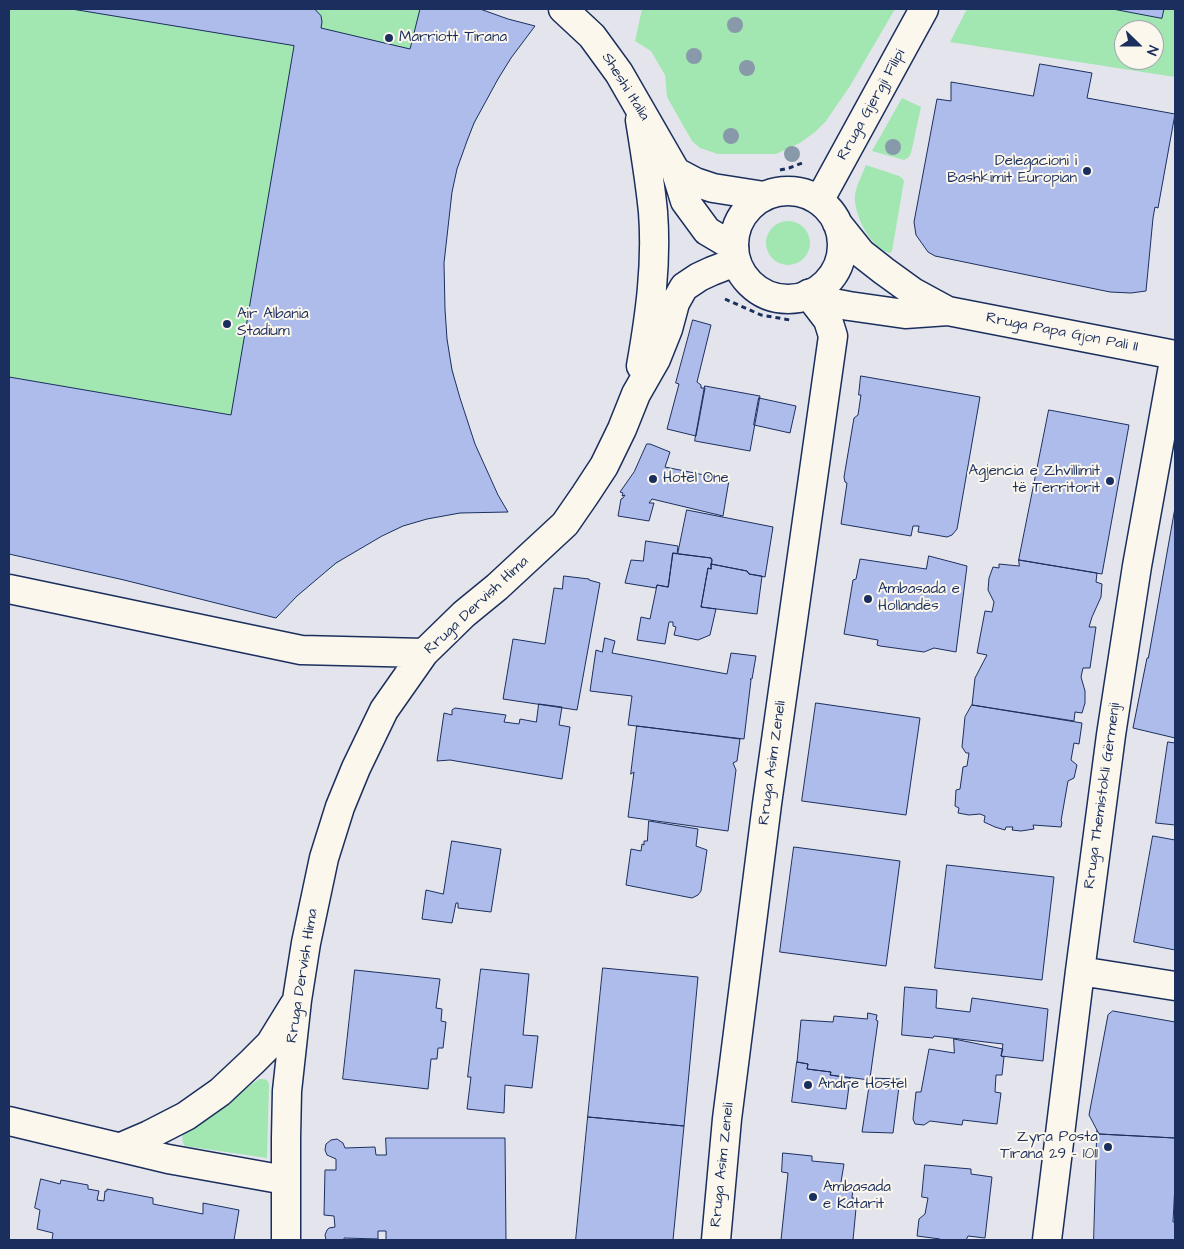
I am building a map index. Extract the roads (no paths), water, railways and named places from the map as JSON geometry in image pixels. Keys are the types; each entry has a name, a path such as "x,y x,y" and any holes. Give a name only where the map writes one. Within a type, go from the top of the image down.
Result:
{"street":[{"name":"Sheshi Italia","path":"564,9 592,36 619,74 676,172 685,201 707,231 735,255"},
{"name":"Rruga Gjergji Filipi","path":"819,201 924,9"},
{"path":"636,394 652,297 654,252 650,187 637,105"},
{"path":"676,172 695,182 714,188 764,196"},
{"path":"792,191 806,194 819,201 837,223 841,239 840,256 835,271 824,284 810,294 792,299 774,297 758,290 746,279 735,255 735,232 741,217 764,196 778,192 792,191"},
{"name":"Rruga Papa Gjon Pali II","path":"837,223 861,253 913,292 948,311"},
{"name":"Rruga Dervish Hima","path":"286,1240 285,1180 288,1091 297,1000 306,943 324,858 340,807 356,768 384,710 424,653 464,614 498,587 565,524 604,466 636,394 656,359 668,330 675,303 684,287 699,277 726,266 735,255"},
{"name":"Rruga Papa Gjon Pali II","path":"810,294 833,303 879,311 905,314 948,311 1175,355"},
{"name":"Rruga Asim Zeneli","path":"716,1240 727,1119 767,804 833,336 828,320 810,294"},
{"name":"Rruga Themistokli Gërmenji","path":"1047,1240 1098,827 1118,687 1137,566 1175,355"},
{"path":"9,589 301,650 424,653"},
{"path":"1080,971 1175,986"},
{"path":"121,1147 150,1135 186,1116 220,1092 270,1044 297,1000"},
{"path":"9,1121 168,1159 285,1180"}],"place":[{"name":"Marriott Tirana","path":"389,38"},
{"name":"Delegacioni i Bashkimit Europian","path":"1087,171"},
{"name":"Air Albania Stadium","path":"227,324"},
{"name":"Hotel One","path":"653,479"},
{"name":"Agjencia e Zhvillimit të Territorit","path":"1110,481"},
{"name":"Ambasada e Hollandës","path":"868,599"},
{"name":"Andre Hostel","path":"808,1085"},
{"name":"Zyra Posta Tirana 29 - 1011","path":"1108,1147"},
{"name":"Ambasada e Katarit","path":"813,1197"}]}
